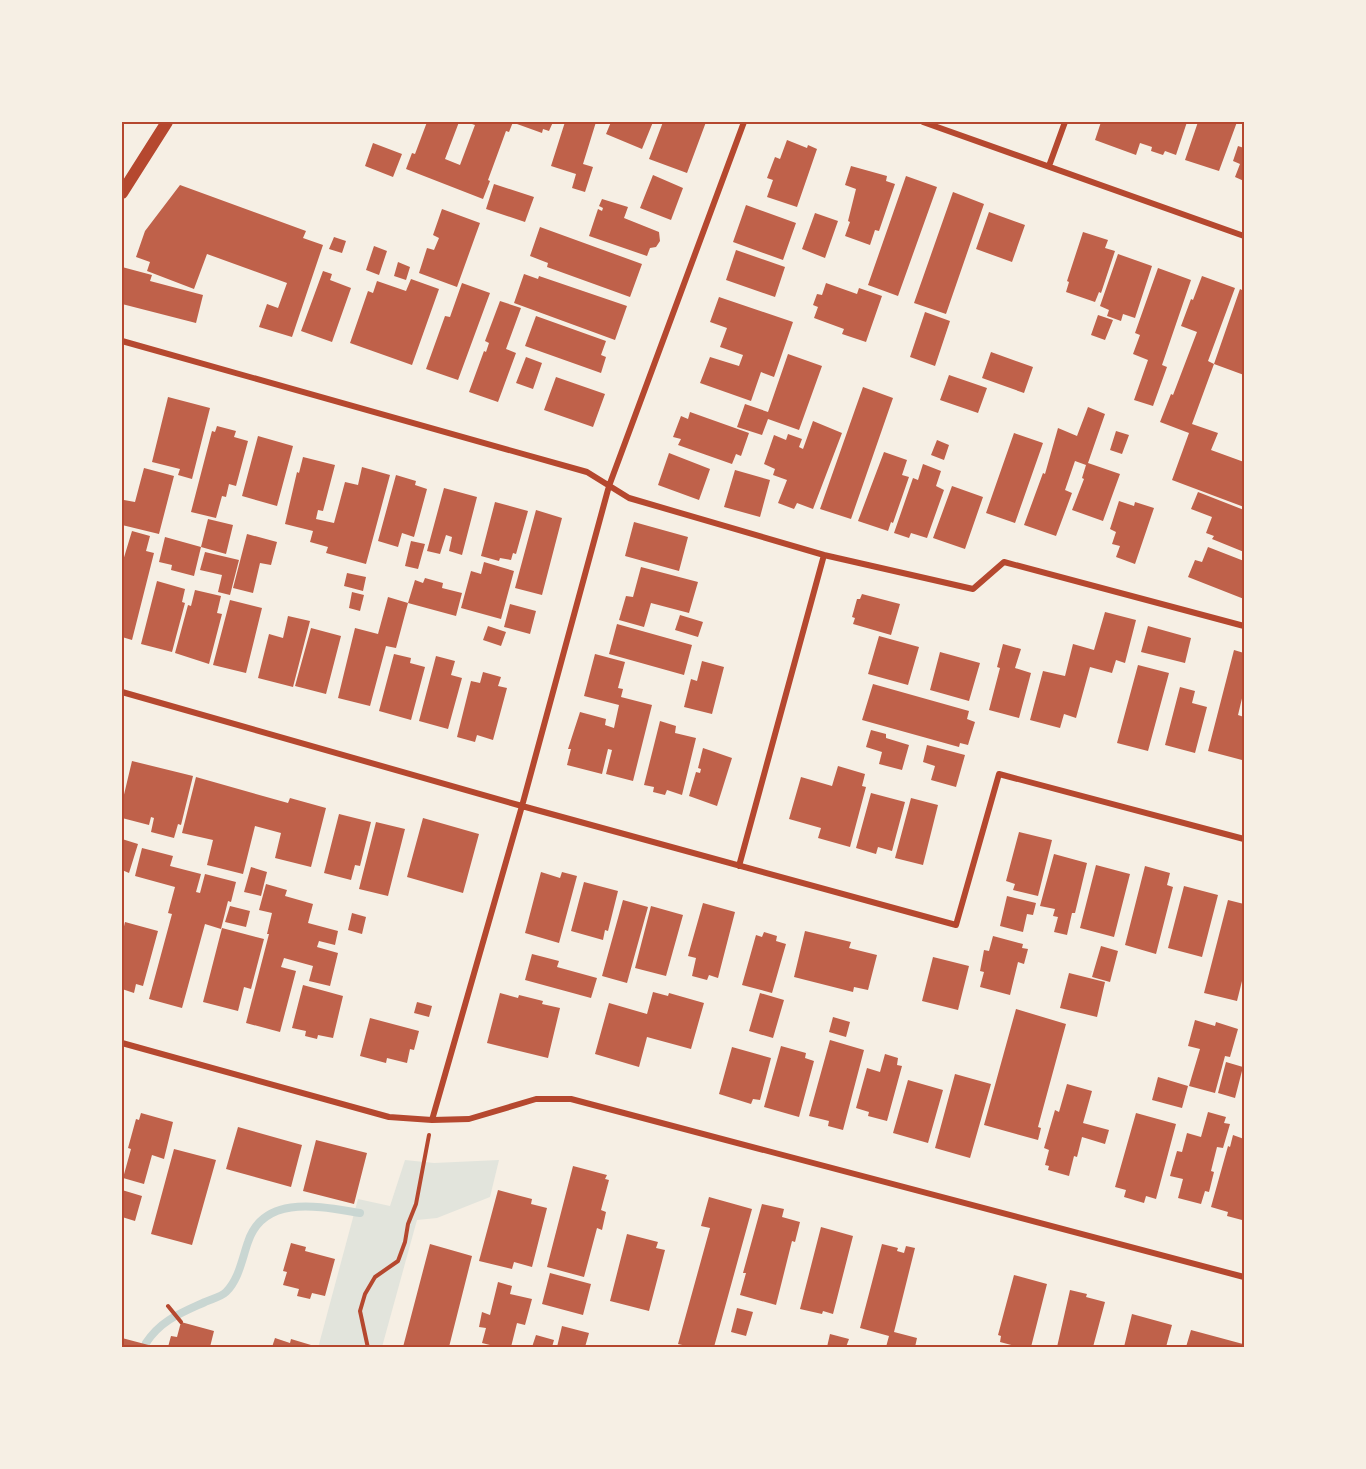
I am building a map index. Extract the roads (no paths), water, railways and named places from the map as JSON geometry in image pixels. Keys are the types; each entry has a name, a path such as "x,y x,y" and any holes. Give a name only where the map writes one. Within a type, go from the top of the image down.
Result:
{"main road":[{"path":"122,194 167,122"}],"street":[{"path":"432,1120 522,806 609,486 744,122"},
{"path":"923,122 1245,236"},
{"path":"1049,166 1065,122"},
{"path":"122,341 587,472 629,498 824,555 974,590 1004,562 1245,626"},
{"path":"739,866 824,555"},
{"path":"122,692 522,806 956,925 999,774 1245,839"},
{"path":"122,1043 389,1117 432,1120 469,1119 536,1099 571,1099 1245,1277"}],"waterway":[{"path":"146,1343 158,1328 172,1318 226,1292 237,1275 256,1226 267,1216 280,1210 296,1207 329,1208 360,1213"}]}
